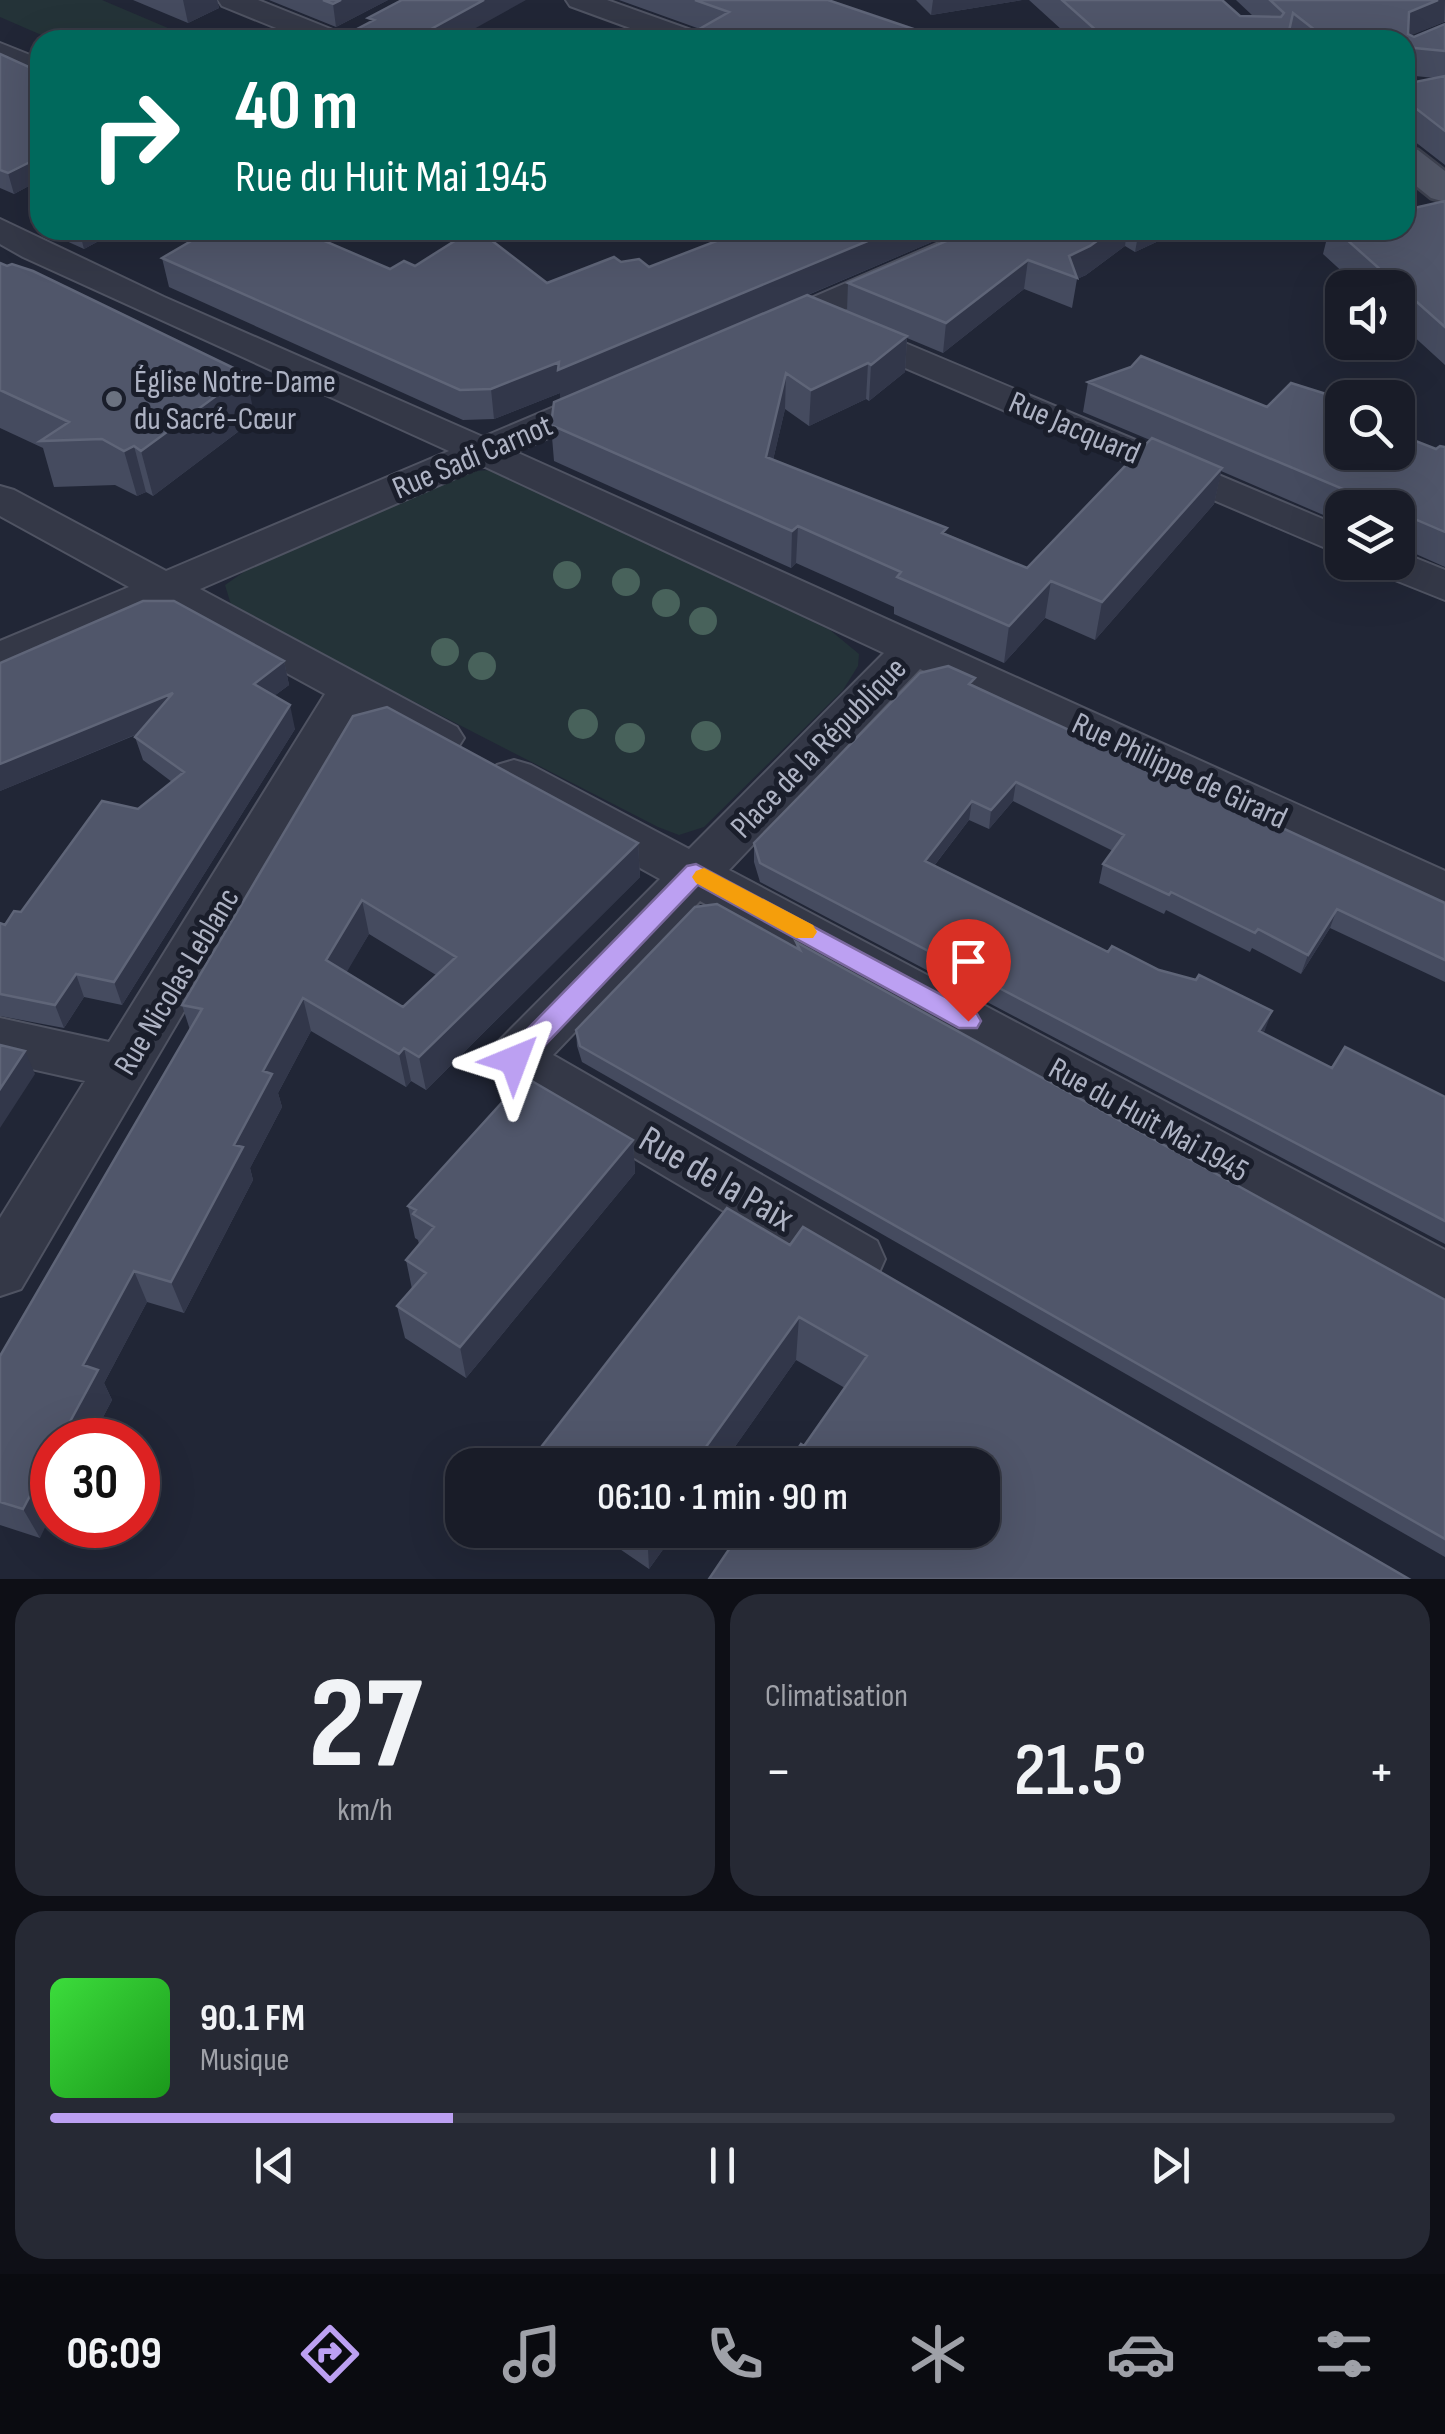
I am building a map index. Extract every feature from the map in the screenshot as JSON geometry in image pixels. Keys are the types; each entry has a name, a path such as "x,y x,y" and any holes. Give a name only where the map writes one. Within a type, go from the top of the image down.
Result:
{"main road":[{"path":"1415,166 1445,190"}],"street":[{"path":"232,0 323,30"},
{"path":"580,0 663,30"},
{"path":"0,52 30,66"},
{"name":"Place de la République","path":"9,220 35,250 915,648 696,872"},
{"path":"740,342 975,240"},
{"name":"Rue Jacquard","path":"808,313 1325,535"},
{"name":"Rue Sadi Carnot","path":"0,658 637,385"},
{"path":"0,500 696,872"},
{"path":"1415,573 1445,586"},
{"name":"Rue Philippe de Girard","path":"915,648 1445,892"},
{"name":"Rue Nicolas Leblanc","path":"0,1270 350,690"},
{"name":"Rue du Huit Mai 1945","path":"696,872 1445,1280"},
{"name":"Rue de la Paix","path":"696,872 514,1060 907,1290"},
{"path":"0,1040 124,1066"}],"shaded area":[{"path":"0,0 102,0 168,28 30,30 0,17"},
{"path":"493,470 830,630 859,654 858,666 843,690 704,827 679,835 658,827 232,608 225,585 248,569 473,471"}],"building":[{"path":"402,0 484,0 429,30 355,30 374,20 368,18"},
{"path":"695,0 828,0 916,30 698,30 729,12"},
{"path":"1062,0 1222,0 1240,16 1281,17 1284,13 1270,0 1438,0 1409,12 1408,30 1315,30 1293,13 1289,30 1096,30"},
{"path":"1445,24 1445,51 1415,48 1415,37"},
{"path":"0,54 30,68 30,162 8,173 0,170"},
{"path":"1445,76 1445,131 1415,108 1415,82"},
{"path":"1445,201 1445,327 1415,300 1415,270 1381,270 1347,240 1415,240 1415,208"},
{"path":"193,240 322,240 390,269 404,261 415,266 456,240 491,240 547,283 614,257 621,262 639,259 649,267 719,240 870,240 558,370 559,362 491,389 460,390 162,258"},
{"path":"949,240 1098,240 1069,256 1077,278 1028,260 946,323 848,283"},
{"name":"Église Notre-Dame du Sacré-Cœur","path":"0,263 33,271 246,374 141,451 134,446 124,451 102,439 40,441 69,422 0,390"},
{"path":"807,295 907,336 871,365 811,390 786,373 766,457 947,528 942,533 1027,568 1152,438 1222,468 1102,602 1051,581 1009,626 897,577 901,572 798,526 792,531 551,425 554,402"},
{"path":"1141,356 1267,407 1291,383 1325,394 1325,470 1415,470 1415,441 1436,449 1445,447 1445,532 1415,519 1415,490 1345,490 1088,382 1131,367"},
{"path":"143,601 174,601 284,661 254,684 290,705 114,982 76,974 55,1005 0,994 0,923 5,925 14,911 21,912 102,801 138,809 184,772 135,737 173,693 0,764 0,663"},
{"path":"948,666 975,678 969,684 1445,903 1445,960 1337,909 1308,955 1258,929 1255,933 1103,864 1124,835 1016,782 991,810 972,801 925,861 1108,952 1112,946 1159,970 1196,980 1199,975 1272,1011 1259,1031 1332,1068 1345,1047 1445,1097 1445,1221 760,863 754,843 920,673"},
{"path":"387,707 638,843 419,1057 404,1048 399,1054 303,998 263,1071 272,1074 234,1145 243,1147 171,1282 134,1271 83,1365 98,1370 72,1418 30,1418 30,1496 23,1509 0,1502 0,1356 202,1009 182,1005 353,716","holes":["362,900 456,957 403,1007 326,960"]},
{"path":"717,904 800,950 796,942 1445,1300 1445,1539 580,1046 576,1030 695,907"},
{"path":"0,1045 25,1051 0,1089"},
{"path":"525,1077 633,1140 460,1347 397,1306 426,1273 406,1260 434,1227 413,1214 416,1210 408,1206"},
{"path":"727,1208 790,1245 803,1227 1409,1579 709,1579 730,1548 1000,1548 1000,1448 798,1448 804,1446 867,1356 799,1317 705,1448 540,1448"}],"slow traffic":[{"path":"704,877 804,932"}],"place":[{"name":"Église Notre-Dame du Sacré-Cœur","path":"114,399"}],"route":[{"path":"514,1060 696,872 968,1021"}]}
